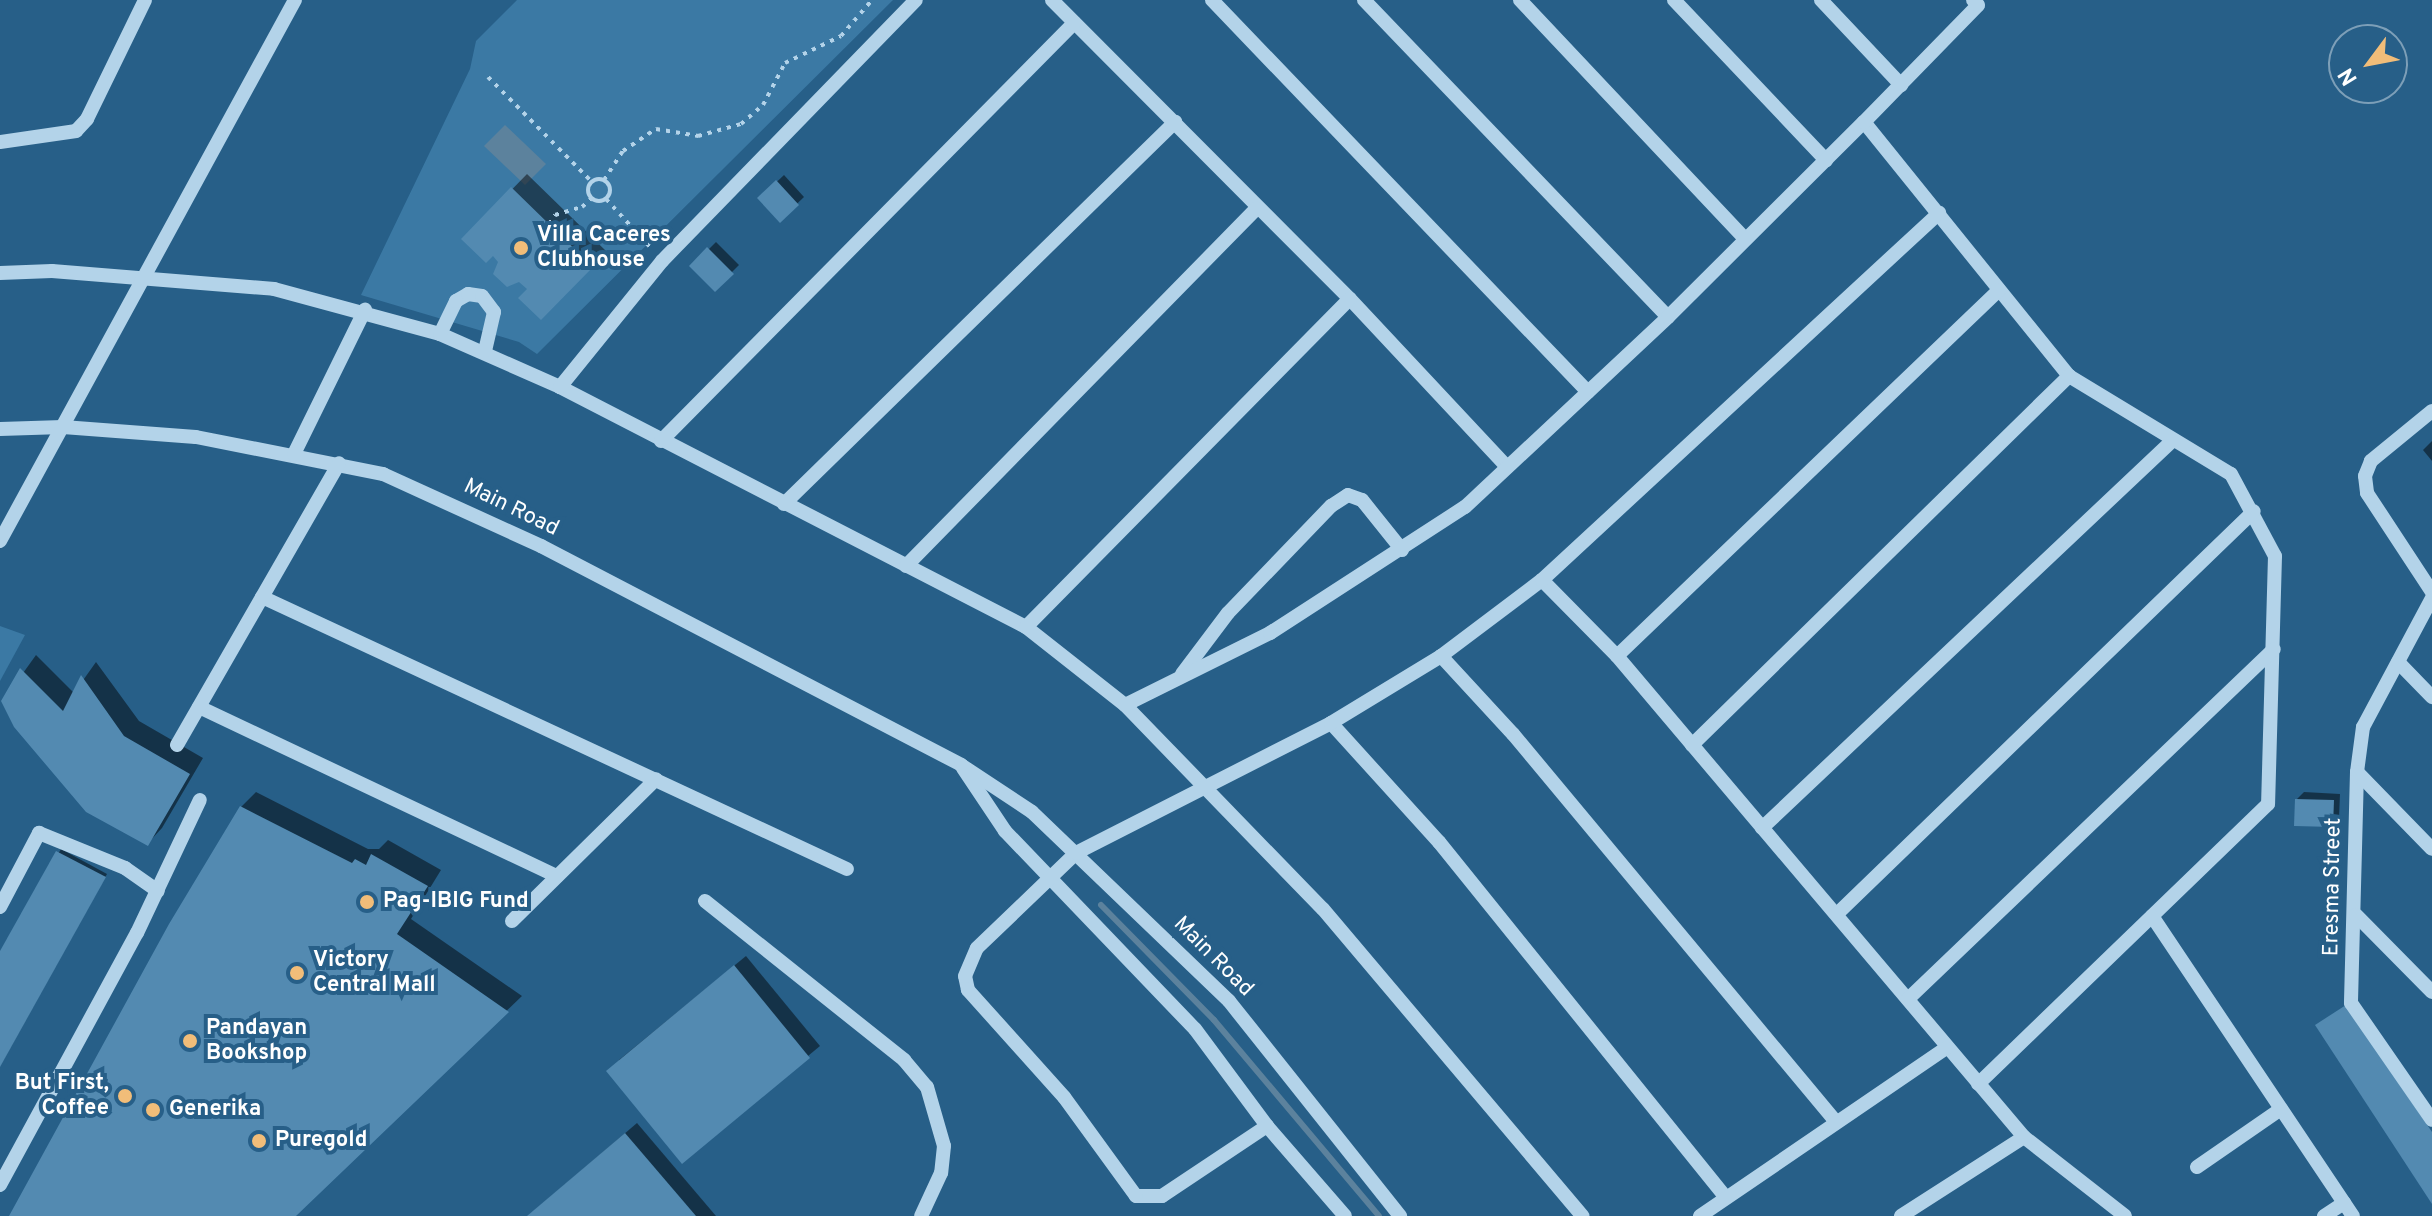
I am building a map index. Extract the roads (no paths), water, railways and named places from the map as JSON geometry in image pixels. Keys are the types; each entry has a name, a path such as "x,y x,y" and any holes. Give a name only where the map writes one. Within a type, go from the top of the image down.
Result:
{"street":[{"path":"0,142 76,131 87,119 145,0"},
{"path":"0,541 295,0"},
{"path":"560,387 662,261 916,0"},
{"path":"1052,0 1350,299 1507,467"},
{"path":"1212,0 1588,392"},
{"path":"1364,0 1668,317"},
{"path":"1520,0 1745,239"},
{"path":"1674,0 1826,160"},
{"path":"1821,0 1901,85"},
{"path":"1125,705 1270,633 1465,507 1668,317 1826,160 1978,5 1973,0"},
{"path":"661,441 1074,23"},
{"path":"784,504 1175,122"},
{"path":"1864,122 2069,376 2231,474 2254,511 2275,556 2268,804 1978,1084"},
{"path":"906,566 1257,208"},
{"path":"1267,1126 1162,1196 1136,1196 1120,1179 1064,1097 968,990 965,976 977,948 1076,853 1331,723 1441,656 1542,580 1939,213"},
{"path":"0,273 144,277 274,289 365,310 440,334 485,350 560,387 1026,627 1125,705 1323,909 1582,1216"},
{"path":"1617,656 1999,290"},
{"path":"440,334 456,301 468,294 482,296 494,312 485,350"},
{"path":"1026,627 1350,299"},
{"path":"294,454 365,310"},
{"path":"1692,745 2069,376"},
{"path":"2432,411 2371,461 2365,476 2367,493 2432,592"},
{"name":"Main Road","path":"0,429 63,427 196,437 383,474 541,546 1010,792 1229,1001 1400,1216"},
{"path":"1762,828 2172,441"},
{"path":"177,745 339,463"},
{"path":"1181,676 1228,613 1331,506 1348,495 1362,500 1402,550"},
{"path":"1838,913 2254,511"},
{"path":"1542,580 1617,656 1838,913 1946,1048 2024,1137 2118,1214"},
{"path":"262,597 847,869"},
{"name":"Eresma Street","path":"2432,598 2363,727 2357,772 2356,915 2351,1003 2432,1120"},
{"path":"1908,999 2274,649"},
{"path":"1441,656 1513,734 1836,1122"},
{"path":"2398,662 2432,697"},
{"path":"199,707 557,876"},
{"path":"1331,723 1439,842 1726,1198"},
{"name":"Main Road","path":"961,765 1005,831 1195,1029 1267,1126 1345,1216"},
{"path":"2357,772 2432,849"},
{"path":"512,921 656,779"},
{"path":"0,1185 158,891 200,800"},
{"path":"0,907 39,833 125,868 158,891"},
{"path":"705,901 904,1060 927,1087 944,1146 941,1173 921,1216"},
{"path":"2356,915 2432,992"},
{"path":"2152,916 2348,1210 2324,1216"},
{"path":"1700,1216 1946,1048"},
{"path":"2197,1167 2281,1109"},
{"path":"1901,1216 2024,1137"}],"waterway":[{"path":"1101,905 1214,1020 1379,1216"}],"place":[{"name":"Villa Caceres Clubhouse","path":"521,248"},
{"name":"Pag-IBIG Fund","path":"367,902"},
{"name":"Victory Central Mall","path":"297,973"},
{"name":"Pandayan Bookshop","path":"190,1041"},
{"name":"But First, Coffee","path":"125,1096"},
{"name":"Generika","path":"153,1110"},
{"name":"Puregold","path":"259,1141"}]}
